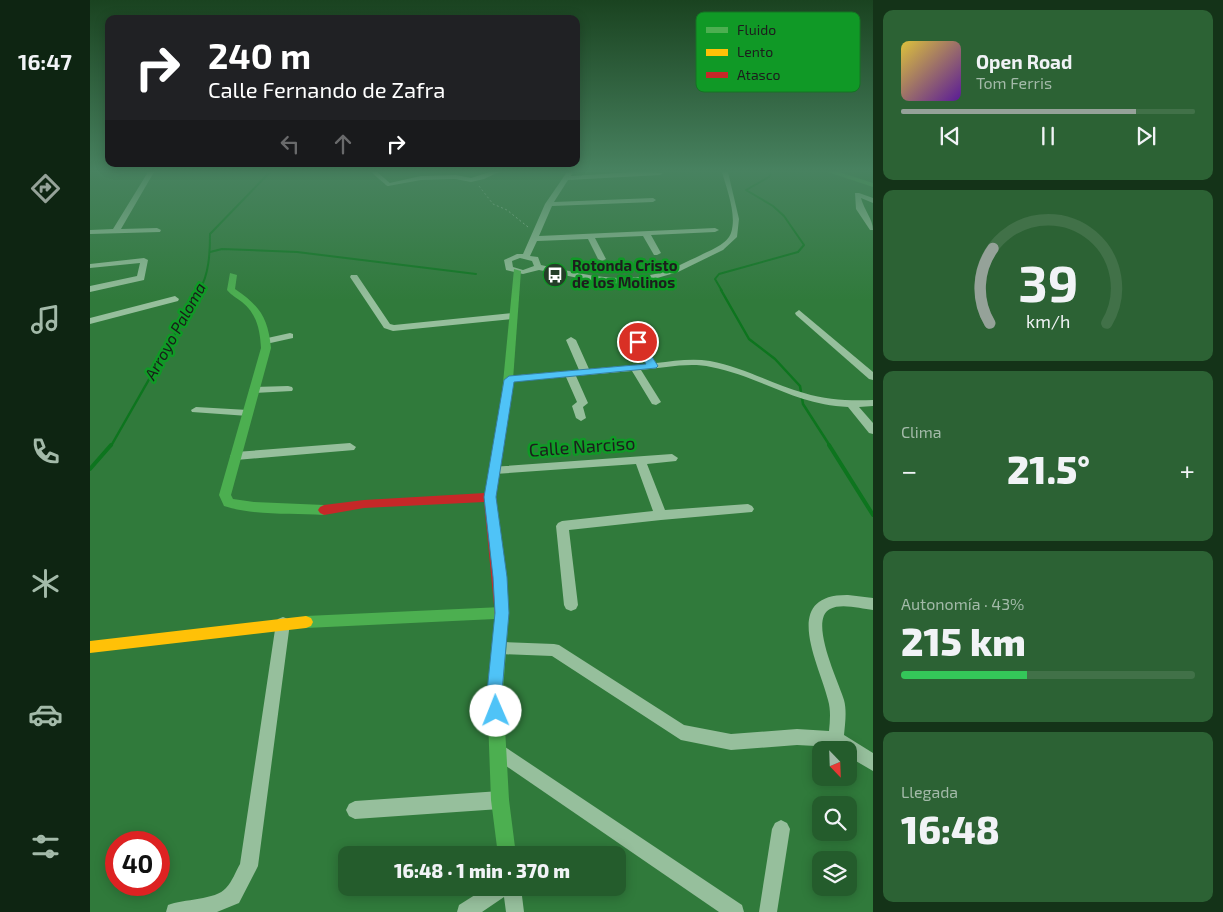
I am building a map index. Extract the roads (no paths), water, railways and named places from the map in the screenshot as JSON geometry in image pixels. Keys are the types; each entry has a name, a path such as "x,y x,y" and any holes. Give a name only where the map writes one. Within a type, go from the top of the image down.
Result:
{"main road":[{"path":"506,846 500,800 495,692 502,613 500,577 490,497 509,380 517,271"},
{"path":"233,275 231,290 256,307 266,330 266,340 225,495 228,503 315,511 364,504 490,497"},
{"path":"90,647 282,623 502,613"}],"street":[{"path":"115,232 125,215"},
{"path":"526,256 544,215"},
{"path":"538,267 537,262 526,256 511,258 507,263 509,268 517,271 531,271 538,267 586,278 637,281 664,274 727,244 735,233 734,215"},
{"path":"864,215 873,228"},
{"path":"90,232 157,230"},
{"path":"533,239 715,230"},
{"path":"646,234 656,253"},
{"path":"590,236 602,259"},
{"path":"90,266 144,260 141,278 90,289"},
{"path":"354,277 387,326 393,328 513,316"},
{"path":"90,321 175,299"},
{"path":"799,313 873,377"},
{"path":"631,330 653,366"},
{"path":"266,340 290,336"},
{"path":"571,340 585,372"},
{"path":"509,380 653,366 711,363 812,399 851,404 873,403"},
{"path":"634,368 656,402"},
{"path":"570,374 583,403 577,406 580,418"},
{"path":"254,390 288,389"},
{"path":"851,404 873,430"},
{"path":"196,410 248,413"},
{"path":"236,456 350,447"},
{"name":"Calle Narciso","path":"495,470 672,458"},
{"path":"640,460 661,515"},
{"path":"571,606 562,526 661,515 748,509"},
{"path":"836,739 836,701 817,640 814,625 816,614 824,606 835,602 873,604"},
{"path":"175,912 211,905 232,896 249,866 282,623"},
{"path":"500,648 554,650 680,732 731,742 797,737 836,739 873,763"},
{"path":"498,750 735,912"},
{"path":"356,810 500,800"},
{"path":"768,912 781,829"},
{"path":"466,912 489,896"},
{"path":"513,896 515,912"}],"waterway":[{"name":"Arroyo Paloma","path":"199,291 207,271 210,234 229,215"},
{"path":"722,291 715,279 719,274 798,252 804,245 782,215"},
{"path":"210,252 222,249 297,252 476,274"},
{"name":"Arroyo Paloma","path":"111,446 200,290"},
{"path":"721,290 749,339 775,359 800,386 803,404 830,446"},
{"name":"Arroyo Paloma","path":"90,469 111,445"},
{"path":"829,445 873,515"}],"place":[{"name":"Rotonda Cristo de los Molinos","path":"555,275"}]}
